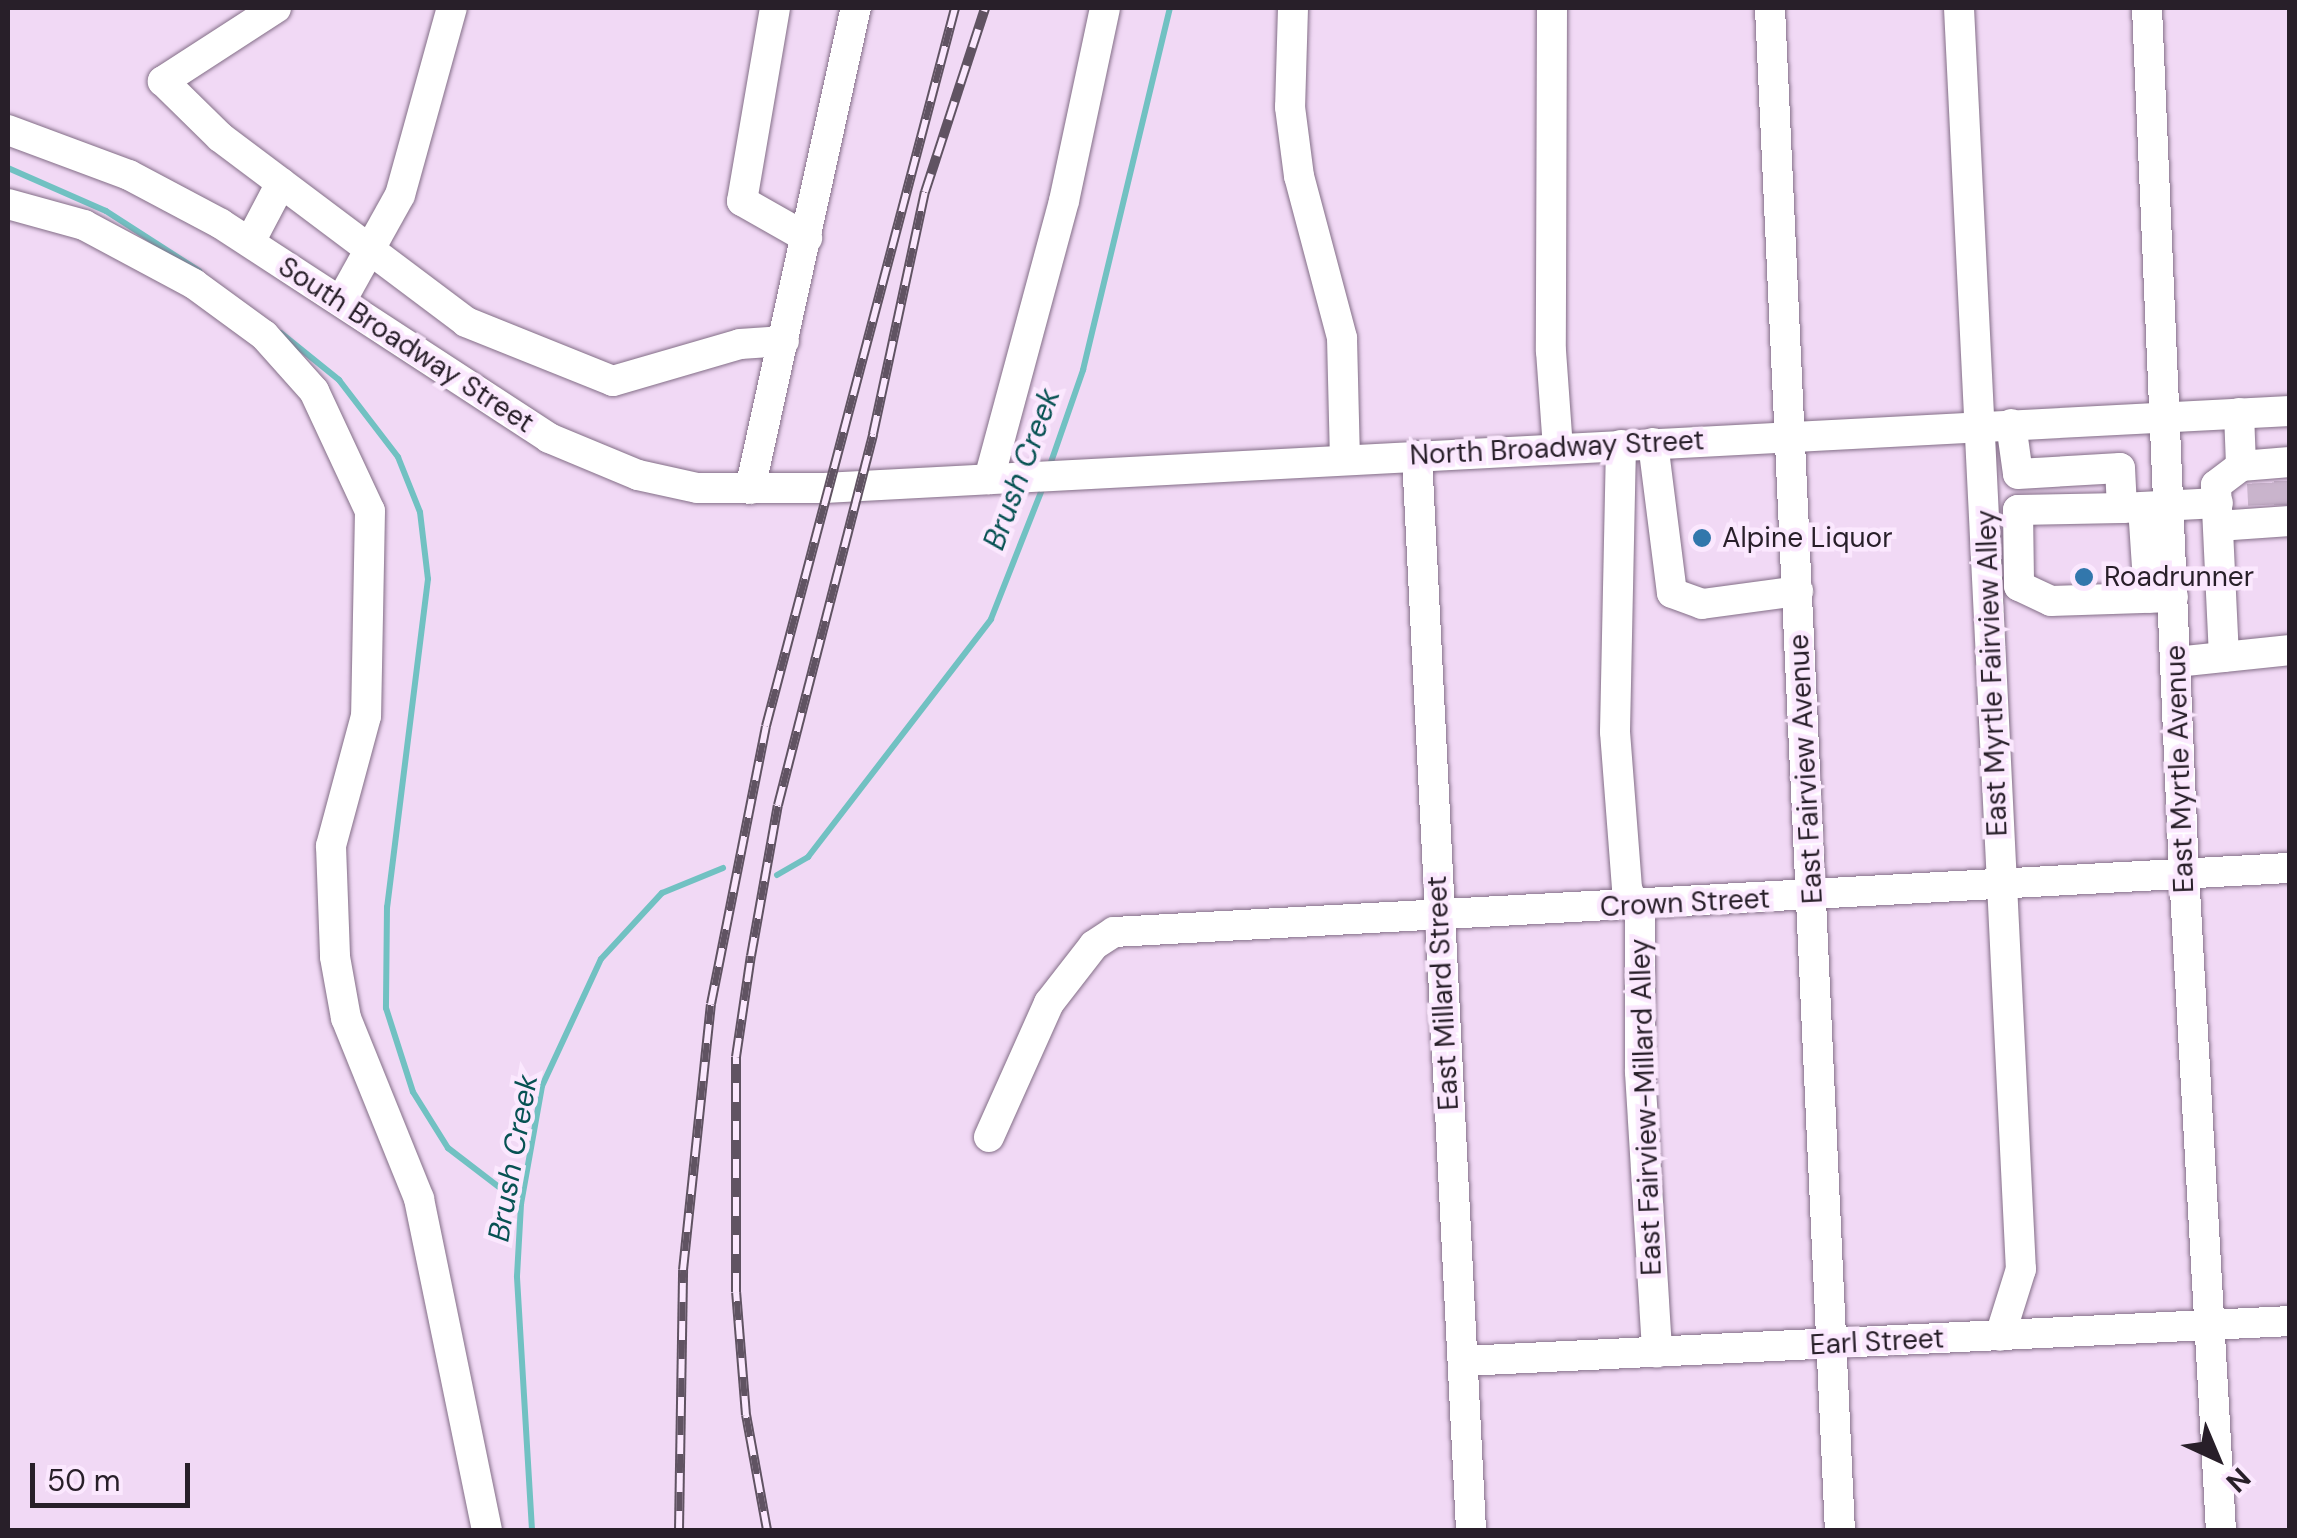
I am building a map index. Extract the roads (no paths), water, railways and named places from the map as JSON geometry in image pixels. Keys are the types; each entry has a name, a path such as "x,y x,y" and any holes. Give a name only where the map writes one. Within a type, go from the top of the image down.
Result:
{"street":[{"path":"276,8 164,81 220,137 466,322 614,381 740,344 784,341"},
{"path":"341,301 400,194 452,8"},
{"path":"775,8 742,201 807,238"},
{"path":"750,489 856,8"},
{"path":"1001,478 1105,8"},
{"path":"1293,8 1290,107 1299,176 1342,338 1345,459"},
{"name":"East Fairview Avenue","path":"1770,8 1840,1530"},
{"name":"East Myrtle Fairview Alley","path":"1960,8 1970,316 1997,425 1985,510 2021,1269 2000,1336"},
{"name":"East Myrtle Avenue","path":"2147,8 2167,416 2145,507 2176,662 2207,1325 2221,1530"},
{"path":"1550,9 1551,351 1558,448"},
{"name":"South Broadway Street","path":"8,130 128,175 250,242 580,452 638,475 697,488 824,488"},
{"path":"250,242 281,183"},
{"path":"8,204 84,225 194,284 264,335 314,391 370,512 366,716 331,846 336,957 346,1018 419,1199 487,1530"},
{"name":"North Broadway Street","path":"824,488 2290,411"},
{"path":"2239,413 2275,490"},
{"path":"2122,418 2120,468 2145,507"},
{"path":"2064,421 2066,471"},
{"path":"1997,425 2018,474 2019,586 2051,601 2161,598"},
{"path":"1653,443 1672,593 1702,604 1798,591"},
{"name":"East Fairview-Millard Alley","path":"1621,445 1615,732 1627,889 1636,906 1656,1352"},
{"name":"East Millard Street","path":"1417,456 1471,1530"},
{"path":"2018,474 2120,468"},
{"path":"2224,657 2216,485 2275,490"},
{"path":"1985,510 2145,507 2218,514 2275,490"},
{"path":"2176,662 2290,650"},
{"name":"Crown Street","path":"990,1137 1049,1003 1073,968 1106,935 1140,928 1812,898 2290,868"},
{"name":"Earl Street","path":"1464,1361 2290,1321"}],"waterway":[{"name":"Brush Creek","path":"1050,465 1083,370 1170,8"},
{"path":"8,168 106,211 199,271"},
{"path":"281,333 339,380 398,457 420,512 428,579 387,907 386,1008 413,1092 448,1148 521,1204"},
{"name":"Brush Creek","path":"777,875 808,857 991,619 1043,487"},
{"name":"Brush Creek","path":"532,1530 517,1276 521,1204 542,1086 601,959 662,893 723,868"}],"tunnel":[{"path":"2289,481 2289,505"},
{"path":"2262,483 2263,505"}],"railway":[{"path":"679,1530 683,1270 711,1004 766,726 955,8"},
{"path":"767,1530 746,1415 736,1292 736,1057 778,805 873,434 925,192 985,8"}],"place":[{"name":"Alpine Liquor","path":"1702,538"},
{"name":"Roadrunner","path":"2084,577"}]}
